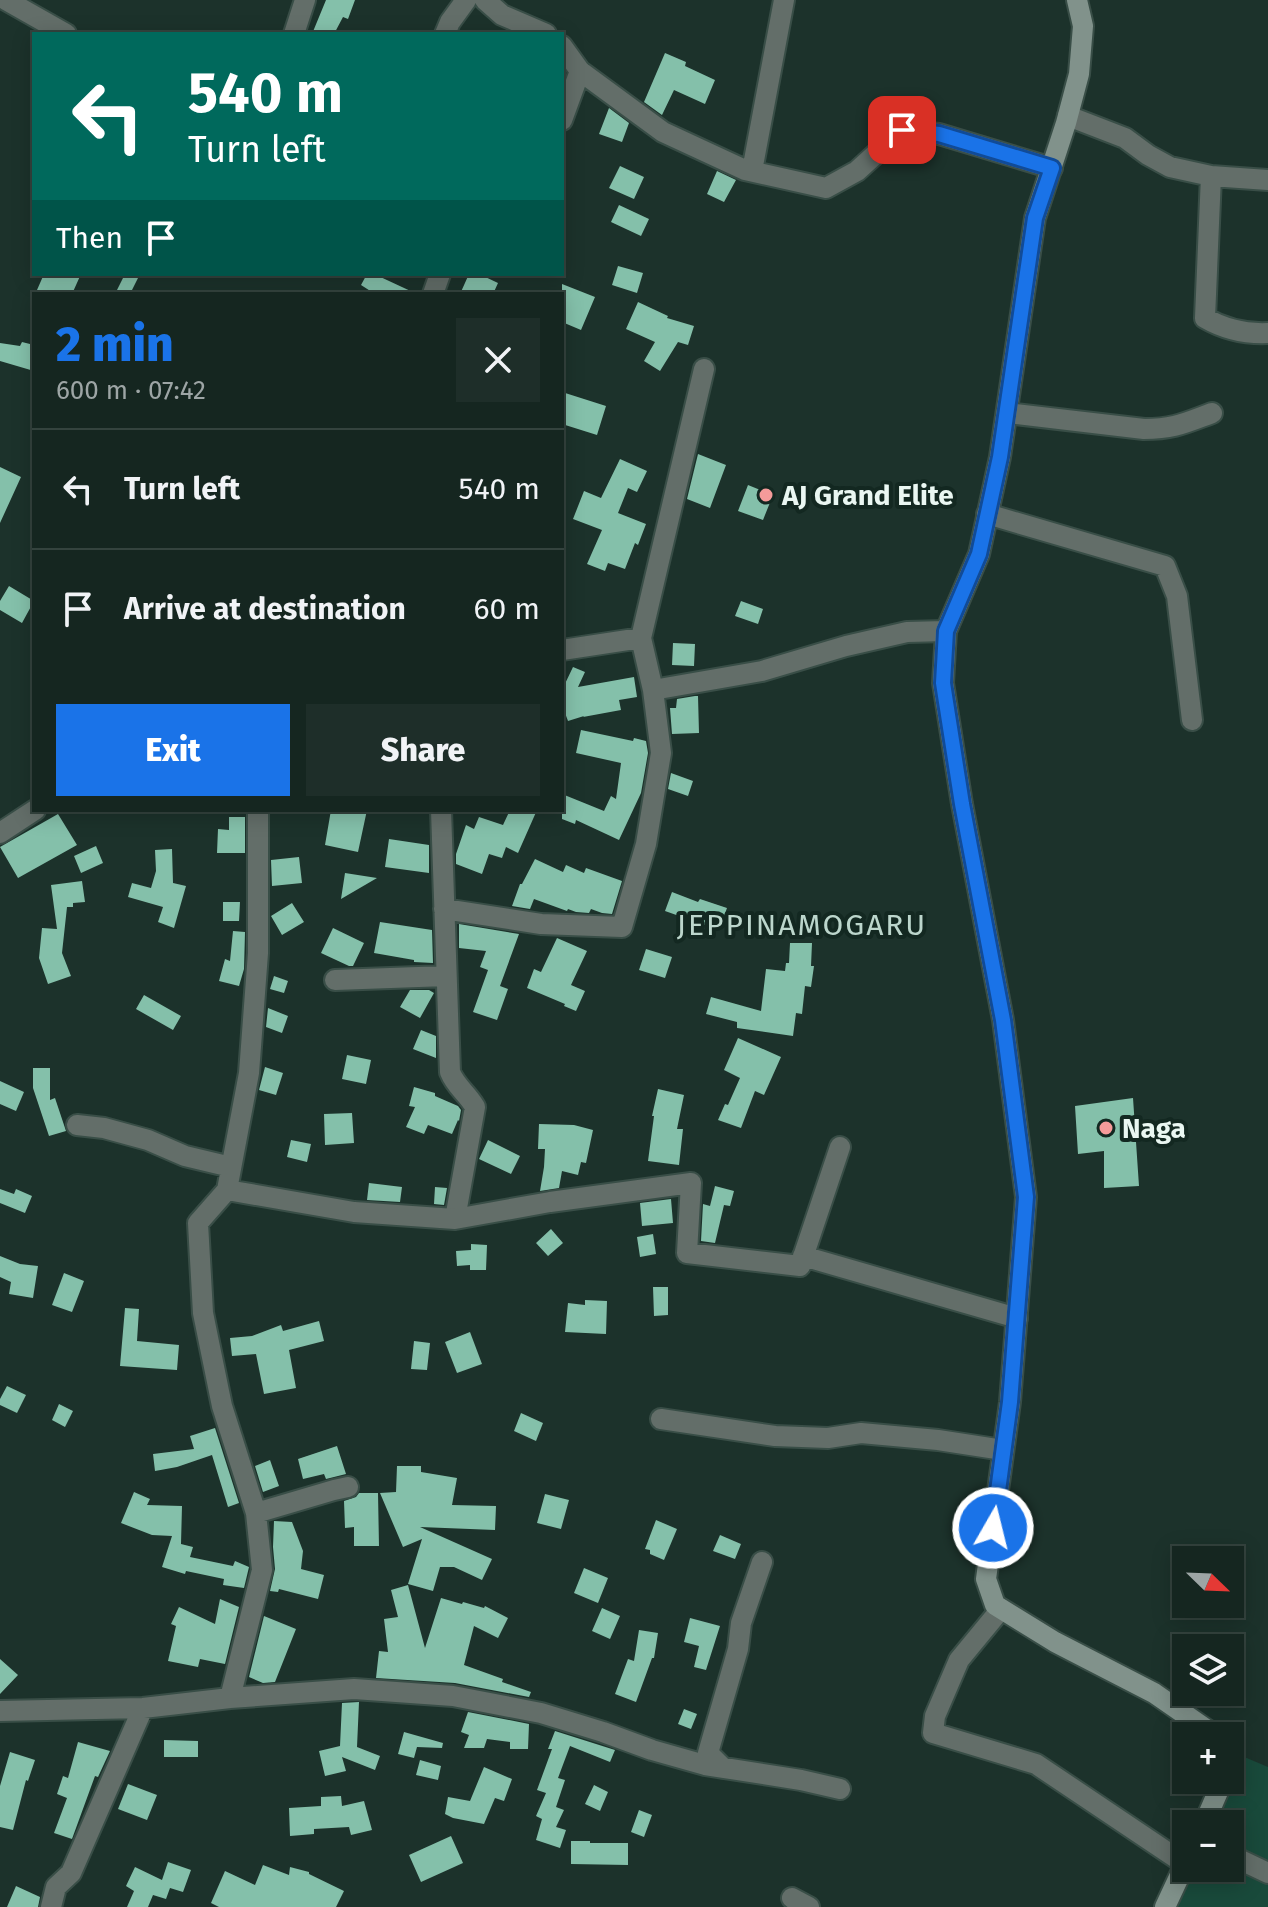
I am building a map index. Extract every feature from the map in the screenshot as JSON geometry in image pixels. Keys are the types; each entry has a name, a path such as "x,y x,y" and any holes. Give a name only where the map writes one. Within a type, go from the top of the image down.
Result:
{"street":[{"path":"6,0 62,32"},
{"path":"295,32 305,0"},
{"path":"446,32 466,0"},
{"path":"485,0 502,15 541,32"},
{"path":"752,171 784,0"},
{"path":"1077,0 1083,26 1079,74 1035,218 1000,457 979,554 946,631 943,683 962,804 1003,1020 1026,1197 1017,1318 986,1579 995,1605 1055,1642 1154,1693 1196,1722"},
{"path":"564,49 580,71 663,132 752,171 826,188 857,171 902,130 939,134 1052,168"},
{"path":"564,115 580,71"},
{"path":"1068,116 1125,138 1170,167 1211,176 1268,180"},
{"path":"1211,176 1205,318 1226,328 1268,333"},
{"path":"444,909 541,924 622,927 646,844 661,753 653,690 641,638 704,369"},
{"path":"1007,413 1144,429 1165,429 1212,413"},
{"path":"987,514 1165,566 1177,596 1192,720"},
{"path":"653,690 762,671 907,632 946,631"},
{"path":"564,650 641,638"},
{"path":"0,833 32,812"},
{"path":"230,1698 262,1570 256,1513 222,1406 203,1313 198,1223 227,1190 249,1073 258,953 258,812"},
{"path":"441,812 450,1072 475,1107 455,1219"},
{"path":"335,980 446,976"},
{"path":"77,1125 104,1128 148,1140 185,1156 231,1167"},
{"path":"227,1190 354,1212 455,1219 550,1202 691,1183 687,1253 800,1266 840,1147"},
{"path":"803,1256 1017,1318"},
{"path":"661,1419 775,1436 828,1438 861,1433 1003,1450"},
{"path":"256,1513 348,1487"},
{"path":"723,1768 708,1753 738,1649 741,1623 762,1562"},
{"path":"1001,1609 959,1660 935,1716 933,1733 1036,1764 1172,1854"},
{"path":"0,1711 143,1708 354,1689 453,1696 541,1713 705,1765 840,1789"},
{"path":"51,1907 56,1887 71,1873 143,1708"},
{"path":"1244,1862 1268,1873"},
{"path":"1165,1907 1177,1882"}],"green space":[{"path":"1244,1757 1268,1767 1268,1907 1178,1907 1189,1882 1244,1882 1244,1810 1219,1810 1226,1794 1244,1794"}],"building":[{"path":"326,0 355,0 348,19 343,17 335,32 313,32"},
{"path":"665,53 715,80 705,104 674,90 662,115 644,102"},
{"path":"609,108 629,123 622,142 599,134"},
{"path":"620,166 644,177 634,199 609,188"},
{"path":"717,171 736,180 724,202 707,194"},
{"path":"619,205 649,219 641,236 611,222"},
{"path":"618,266 643,273 637,293 612,285"},
{"path":"43,276 80,276 73,292 37,290"},
{"path":"124,276 139,276 131,292 117,290"},
{"path":"366,276 378,276 413,292 372,292 361,285"},
{"path":"468,276 483,276 498,283 494,292 461,292"},
{"path":"562,284 595,297 581,330 564,323"},
{"path":"638,302 667,318 694,326 688,345 678,342 660,371 644,361 655,342 626,329"},
{"path":"22,342 32,344 32,370 0,361 0,343 20,346"},
{"path":"564,393 606,406 597,435 564,425"},
{"path":"698,454 726,465 710,508 687,499"},
{"path":"620,459 647,471 637,492 628,488 618,513 646,524 625,569 608,563 605,571 587,564 602,530 573,519 584,491 601,498"},
{"path":"0,467 21,477 0,523"},
{"path":"748,485 773,495 763,520 738,511"},
{"path":"9,586 32,600 32,605 22,623 0,610 0,601"},
{"path":"741,601 763,609 758,624 735,616"},
{"path":"673,643 695,644 694,666 672,665"},
{"path":"573,667 585,672 578,687 634,677 637,697 619,700 621,710 568,721 565,713 564,715 564,686"},
{"path":"698,696 699,733 672,734 670,708 676,708 677,699"},
{"path":"581,730 646,741 648,753 641,793 619,840 576,820 575,824 562,819 564,795 604,811 611,796 616,799 621,763 576,753"},
{"path":"671,773 693,781 688,796 668,789"},
{"path":"331,812 367,812 358,852 325,845"},
{"path":"509,812 536,812 518,853 506,847 502,858 489,854 482,874 456,864 456,854 466,825 474,829 479,817 503,825"},
{"path":"58,814 77,845 18,878 0,847"},
{"path":"229,817 245,817 245,853 217,853 218,829 229,830"},
{"path":"389,839 429,845 429,873 385,867"},
{"path":"96,846 103,863 81,873 74,856"},
{"path":"172,849 173,883 186,886 174,928 158,922 163,907 128,897 132,883 151,888 156,871 155,850"},
{"path":"299,857 302,883 272,886 271,860"},
{"path":"535,859 563,872 566,865 584,873 586,868 622,881 612,914 591,909 589,913 567,911 534,899 530,909 512,906 520,884"},
{"path":"345,873 377,878 341,899"},
{"path":"82,881 85,902 67,907 62,953 71,976 48,984 39,958 42,928 57,929 51,885"},
{"path":"672,892 727,908 719,930 665,911"},
{"path":"223,902 240,902 239,921 223,921"},
{"path":"292,903 304,922 282,935 271,916"},
{"path":"380,922 432,930 433,963 374,953"},
{"path":"459,924 519,934 500,986 508,989 497,1020 473,1012 488,970 480,967 486,951 459,948"},
{"path":"333,928 364,943 353,966 321,953"},
{"path":"233,931 245,932 244,969 239,986 219,981 225,959 230,961"},
{"path":"557,938 587,951 571,985 585,991 576,1011 527,988 534,969 541,972"},
{"path":"790,943 812,943 811,966 814,966 811,987 805,986 802,1014 796,1013 793,1036 737,1028 737,1022 706,1014 711,997 761,1011 766,969 785,971 786,963 789,963"},
{"path":"646,949 672,957 665,978 639,970"},
{"path":"274,976 288,981 284,993 270,989"},
{"path":"410,990 434,993 420,1018 400,1007"},
{"path":"144,995 181,1016 173,1030 136,1009"},
{"path":"268,1008 288,1016 282,1033 266,1027"},
{"path":"421,1030 436,1036 436,1058 413,1049"},
{"path":"738,1038 781,1057 764,1095 755,1091 741,1128 718,1120 740,1078 724,1070"},
{"path":"347,1055 371,1060 366,1084 342,1079"},
{"path":"265,1067 283,1073 276,1095 259,1090"},
{"path":"33,1068 50,1068 50,1100 55,1098 66,1131 49,1136 33,1088"},
{"path":"0,1081 24,1092 16,1111 0,1104"},
{"path":"414,1087 435,1093 435,1096 458,1106 461,1110 459,1121 452,1134 428,1125 424,1134 406,1127 415,1107 409,1106"},
{"path":"658,1089 684,1095 677,1129 683,1129 679,1165 648,1161"},
{"name":"Naga","path":"1133,1098 1139,1186 1104,1188 1104,1151 1078,1154 1075,1106"},
{"path":"352,1113 354,1143 325,1145 324,1114"},
{"path":"539,1124 574,1125 593,1130 586,1163 581,1162 578,1175 562,1171 559,1188 540,1191 545,1149 538,1149"},
{"path":"291,1140 311,1144 307,1162 287,1157"},
{"path":"488,1140 520,1156 511,1174 479,1159"},
{"path":"369,1183 402,1187 400,1202 367,1200"},
{"path":"715,1186 734,1191 730,1206 724,1205 715,1243 701,1241 703,1204 710,1206"},
{"path":"435,1187 447,1188 444,1205 434,1204"},
{"path":"0,1189 14,1194 16,1189 32,1196 25,1213 0,1203"},
{"path":"671,1199 673,1223 642,1226 640,1203"},
{"path":"551,1229 563,1243 548,1256 536,1243"},
{"path":"653,1234 656,1254 640,1257 637,1237"},
{"path":"471,1244 487,1245 486,1270 470,1270 470,1265 457,1266 456,1251 471,1250"},
{"path":"0,1256 20,1264 38,1266 33,1298 9,1294 11,1282 0,1277"},
{"path":"64,1273 84,1281 72,1312 52,1305"},
{"path":"653,1287 668,1287 668,1315 654,1316"},
{"path":"585,1300 607,1301 606,1334 565,1332 568,1303 585,1305"},
{"path":"125,1308 139,1309 137,1341 179,1345 177,1370 120,1366"},
{"path":"319,1321 324,1341 289,1350 296,1388 264,1394 256,1354 232,1356 230,1338 252,1336 281,1325 283,1331"},
{"path":"470,1332 482,1364 457,1373 445,1342"},
{"path":"414,1341 430,1343 427,1370 411,1369"},
{"path":"7,1386 26,1395 17,1413 0,1405"},
{"path":"59,1404 73,1411 65,1427 52,1420"},
{"path":"521,1413 543,1423 536,1441 514,1431"},
{"path":"215,1428 239,1503 228,1507 212,1455 155,1471 153,1454 194,1449 190,1436"},
{"path":"337,1446 346,1474 326,1479 324,1474 303,1479 298,1459"},
{"path":"270,1460 279,1486 263,1492 255,1466"},
{"path":"397,1466 421,1466 421,1472 457,1478 452,1505 496,1506 495,1530 420,1527 492,1559 482,1580 454,1567 440,1567 433,1591 408,1584 422,1539 403,1547 380,1493 396,1492"},
{"path":"134,1492 150,1499 147,1505 182,1506 181,1544 193,1547 190,1557 233,1566 235,1561 249,1567 244,1588 223,1585 224,1579 186,1571 185,1574 162,1567 172,1536 152,1535 121,1523"},
{"path":"359,1493 378,1493 379,1546 354,1546 354,1527 345,1528 344,1501"},
{"path":"545,1494 569,1500 561,1529 537,1523"},
{"path":"656,1520 677,1529 664,1560 645,1549"},
{"path":"274,1521 292,1522 303,1551 301,1569 324,1575 318,1599 279,1589 278,1592 270,1591 275,1569"},
{"path":"720,1535 741,1544 735,1559 713,1551"},
{"path":"584,1568 608,1578 598,1603 574,1593"},
{"path":"408,1585 425,1648 441,1598 485,1606 508,1618 498,1638 474,1626 464,1665 531,1692 529,1697 455,1683 376,1678 379,1651 388,1652 384,1619 398,1617 391,1590"},
{"path":"220,1599 239,1607 225,1664 200,1659 198,1667 168,1661 176,1626 171,1624 179,1607 215,1624"},
{"path":"602,1608 620,1616 610,1639 592,1631"},
{"path":"264,1616 296,1629 275,1682 263,1683 249,1677"},
{"path":"690,1618 720,1626 706,1670 694,1667 699,1646 684,1642"},
{"path":"639,1630 658,1633 654,1658 636,1702 615,1694 628,1659 634,1661"},
{"path":"0,1659 18,1675 0,1694"},
{"path":"359,1702 357,1747 380,1756 375,1770 342,1757 346,1771 325,1776 319,1751 340,1746 342,1703"},
{"path":"684,1709 697,1714 691,1729 678,1724"},
{"path":"468,1712 529,1724 528,1749 510,1749 510,1742 487,1739 484,1748 464,1748 469,1735 461,1732"},
{"path":"555,1731 615,1750 610,1762 570,1746 558,1778 565,1780 556,1807 564,1810 556,1827 566,1830 560,1848 536,1840 542,1819 536,1816 546,1793 537,1790"},
{"path":"404,1732 443,1743 442,1748 417,1747 414,1758 398,1754"},
{"path":"164,1740 198,1741 198,1757 164,1757"},
{"path":"78,1742 110,1751 98,1777 95,1776 72,1839 54,1833 67,1798 57,1794 63,1776 68,1778"},
{"path":"10,1752 35,1760 26,1780 13,1830 0,1827 0,1786"},
{"path":"420,1760 441,1766 438,1780 416,1775"},
{"path":"484,1767 512,1779 504,1801 495,1798 484,1824 445,1814 448,1797 470,1801"},
{"path":"128,1784 157,1795 147,1820 118,1809"},
{"path":"594,1785 608,1792 600,1811 585,1804"},
{"path":"341,1796 342,1806 364,1801 372,1830 351,1835 349,1827 314,1829 314,1834 290,1836 289,1808 321,1806 321,1797"},
{"path":"639,1810 652,1815 644,1837 631,1832"},
{"path":"451,1836 463,1863 421,1882 409,1855"},
{"path":"571,1841 628,1843 628,1865 571,1864"},
{"path":"168,1862 191,1870 183,1892 170,1888 166,1899 153,1895 148,1907 127,1907 134,1891 126,1886 135,1867 162,1880"},
{"path":"263,1865 289,1875 290,1867 309,1872 344,1891 336,1907 219,1907 211,1903 225,1871 255,1885"},
{"path":"16,1886 40,1897 38,1907 7,1907"}],"place":[{"name":"AJ Grand Elite","path":"766,495"},
{"name":"Naga","path":"1106,1128"}],"district":[{"name":"JEPPINAMOGARU","path":"802,925"}],"route":[{"path":"902,130 939,134 1052,168 1035,218 1000,457 979,554 946,631 943,683 962,804 1003,1020 1026,1197 1010,1402 993,1528"}]}
